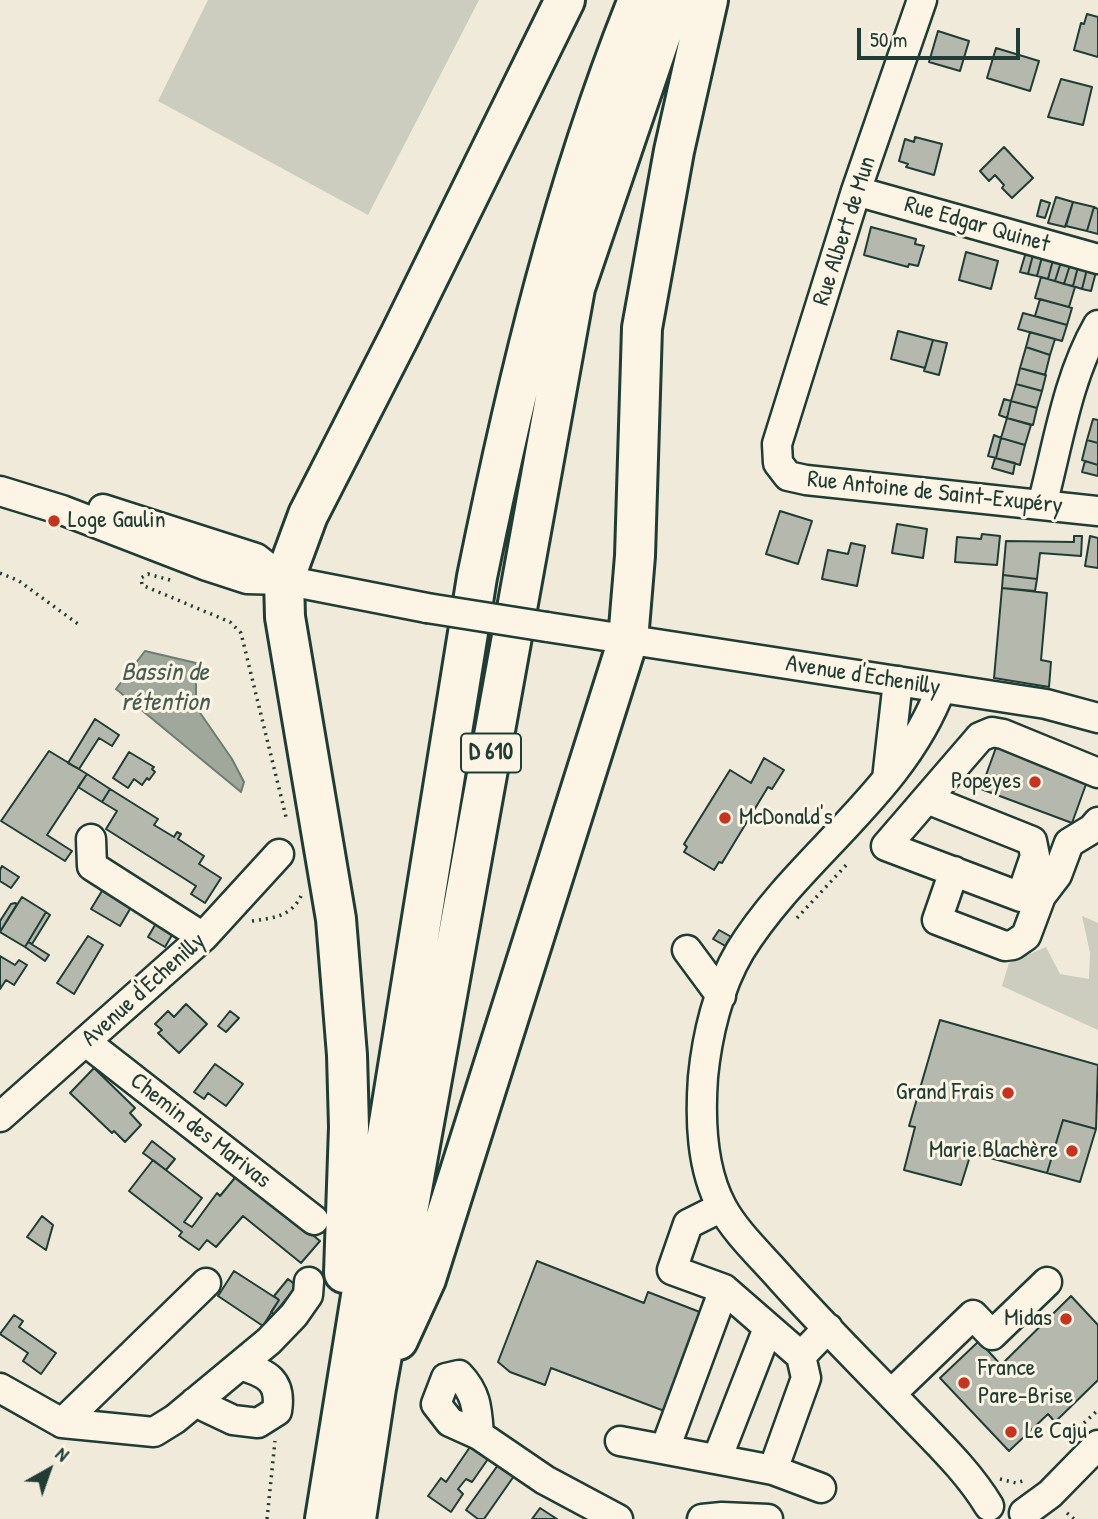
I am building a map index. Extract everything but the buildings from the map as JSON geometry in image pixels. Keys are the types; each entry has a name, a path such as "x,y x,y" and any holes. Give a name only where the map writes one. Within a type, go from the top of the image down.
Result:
{"highway":[{"path":"337,1450 348,1176 347,1055 336,919 285,617 284,580 308,515 565,0"},
{"name":"D 610","path":"325,1519 477,577 497,478 549,266 587,143 638,0"},
{"name":"D 610","path":"356,1519 376,1388 575,288 673,0"},
{"path":"376,1388 426,1279 628,640 635,556 642,328 674,151 708,0"}],"street":[{"name":"Rue Albert de Mun","path":"778,464 778,444 856,191 922,0"},
{"name":"Rue Edgar Quinet","path":"856,191 1098,259"},
{"path":"1042,505 1083,351 1098,325"},
{"name":"Rue Antoine de Saint-Exupéry","path":"778,464 788,476 806,480 1098,512"},
{"path":"0,478 126,515 256,558 284,580"},
{"name":"Avenue d'Echenilly","path":"0,491 62,510 247,579 284,580 427,608 1046,704 1098,718"},
{"path":"898,681 880,787 905,824"},
{"path":"941,688 927,721 909,750 880,787 759,924 733,965 709,1035 700,1112 709,1175 722,1207 743,1237 962,1468 984,1513 996,1503 1012,1504 1026,1516 1050,1494 1089,1437"},
{"path":"927,799 1032,841 1035,856 1021,897 886,846 980,737 992,732 1003,734 1098,773"},
{"path":"954,872 937,920 1005,946 1013,945 1026,936 1041,896 1057,875 1069,844 1098,822"},
{"path":"91,839 92,866 208,933"},
{"name":"Avenue d'Echenilly","path":"0,1116 208,933 284,843"},
{"path":"687,950 721,996"},
{"name":"Chemin des Marivas","path":"86,1042 314,1220"},
{"path":"722,1207 688,1224 672,1270 724,1289 801,1356 806,1378 773,1470"},
{"path":"0,1388 62,1423 154,1432 175,1419 269,1341 294,1315 308,1294 309,1282"},
{"path":"891,1394 973,1315 992,1335 1046,1282"},
{"path":"62,1423 206,1283"},
{"path":"665,1449 724,1289"},
{"path":"717,1459 768,1328"},
{"path":"801,1356 828,1328"},
{"path":"195,1402 233,1420 258,1423 277,1411 279,1395 273,1382 260,1371 240,1365"},
{"path":"479,1435 545,1480 618,1519"},
{"path":"620,1441 773,1470 821,1488"},
{"path":"702,1519 768,1519"}],"path":[{"path":"0,573 19,581 78,624"},
{"path":"174,582 148,574 141,578 142,585 230,622 241,633 284,843"},
{"path":"795,922 849,862"},
{"path":"208,933 282,916 293,909 301,891"},
{"path":"267,1519 279,1395"},
{"path":"1089,1437 1098,1410"},
{"path":"999,1478 1016,1483 1034,1474"}],"shaded area":[{"path":"208,0 479,0 368,215 158,101"},
{"path":"1082,916 1098,923 1098,1030 1002,986 1009,963 1046,947 1060,974 1089,979 1090,953"}],"water":[{"name":"Bassin de rétention","path":"145,651 196,663 196,707 232,759 244,782 241,792 116,689"}],"place":[{"name":"Loge Gaulin","path":"54,521"},
{"name":"Popeyes","path":"1035,782"},
{"name":"McDonald's","path":"725,818"},
{"name":"Grand Frais","path":"1008,1093"},
{"name":"Marie Blachère","path":"1072,1151"},
{"name":"Midas","path":"1066,1319"},
{"name":"France Pare-Brise","path":"964,1383"},
{"name":"Le Caju","path":"1011,1432"}]}
